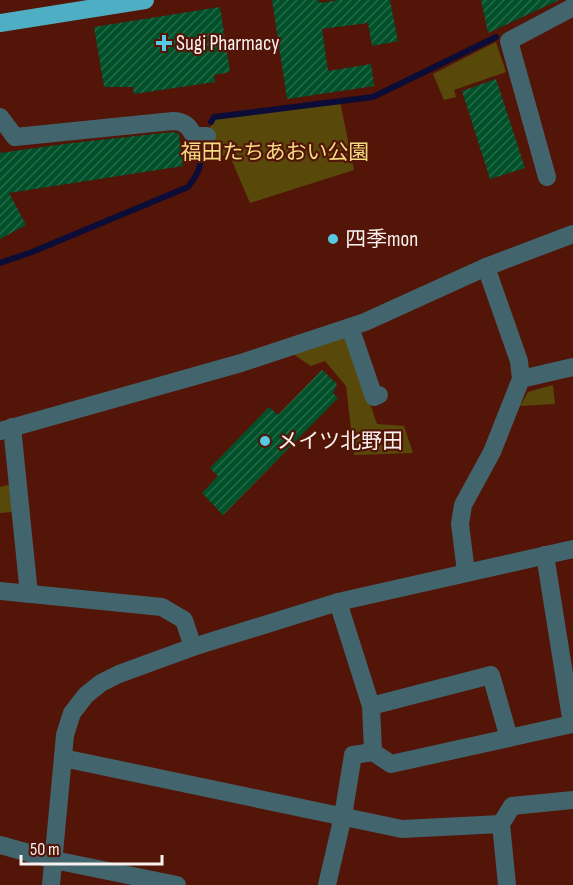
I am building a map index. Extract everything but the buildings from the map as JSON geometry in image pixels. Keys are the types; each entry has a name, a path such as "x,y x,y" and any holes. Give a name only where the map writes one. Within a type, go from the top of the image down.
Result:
{"highway":[{"path":"0,23 145,0"}],"street":[{"path":"547,177 509,41 573,7"},
{"path":"0,117 15,138 173,121 181,121 190,127 194,136 207,136"},
{"path":"29,594 6,429 241,363 350,327 486,267 573,234"},
{"path":"466,572 460,524 463,505 492,452 520,379 519,361 486,267"},
{"path":"350,327 374,397 379,395"},
{"path":"520,379 573,367"},
{"path":"51,885 65,735 72,713 101,683 119,674 193,647 338,602 573,549"},
{"path":"327,885 343,816 353,755 373,752 391,764 572,726 565,637 545,555"},
{"path":"0,591 162,607 184,620 193,647"},
{"path":"338,602 371,706 373,752"},
{"path":"371,706 491,675 509,738"},
{"path":"63,758 402,830 501,824"},
{"path":"507,885 501,824 512,806 573,800"},
{"path":"0,845 54,860 177,885"}],"green space":[{"path":"496,42 506,72 454,90 456,97 444,100 433,74"},
{"name":"福田たちあおい公園","path":"340,101 354,170 250,203 229,154 205,161 204,145 214,117"},
{"path":"347,336 377,424 404,426 413,453 354,455 346,386 325,361 311,366 293,354"},
{"path":"553,385 555,404 520,406 528,392"},
{"path":"11,484 13,512 0,513 0,487"}],"waterway":[{"path":"211,122 214,117 373,97 496,37"},
{"path":"0,263 188,187 199,168 199,147"}],"place":[{"name":"Sugi Pharmacy","path":"164,43"},
{"name":"四季mon","path":"333,239"},
{"name":"メイツ北野田","path":"265,441"}]}
